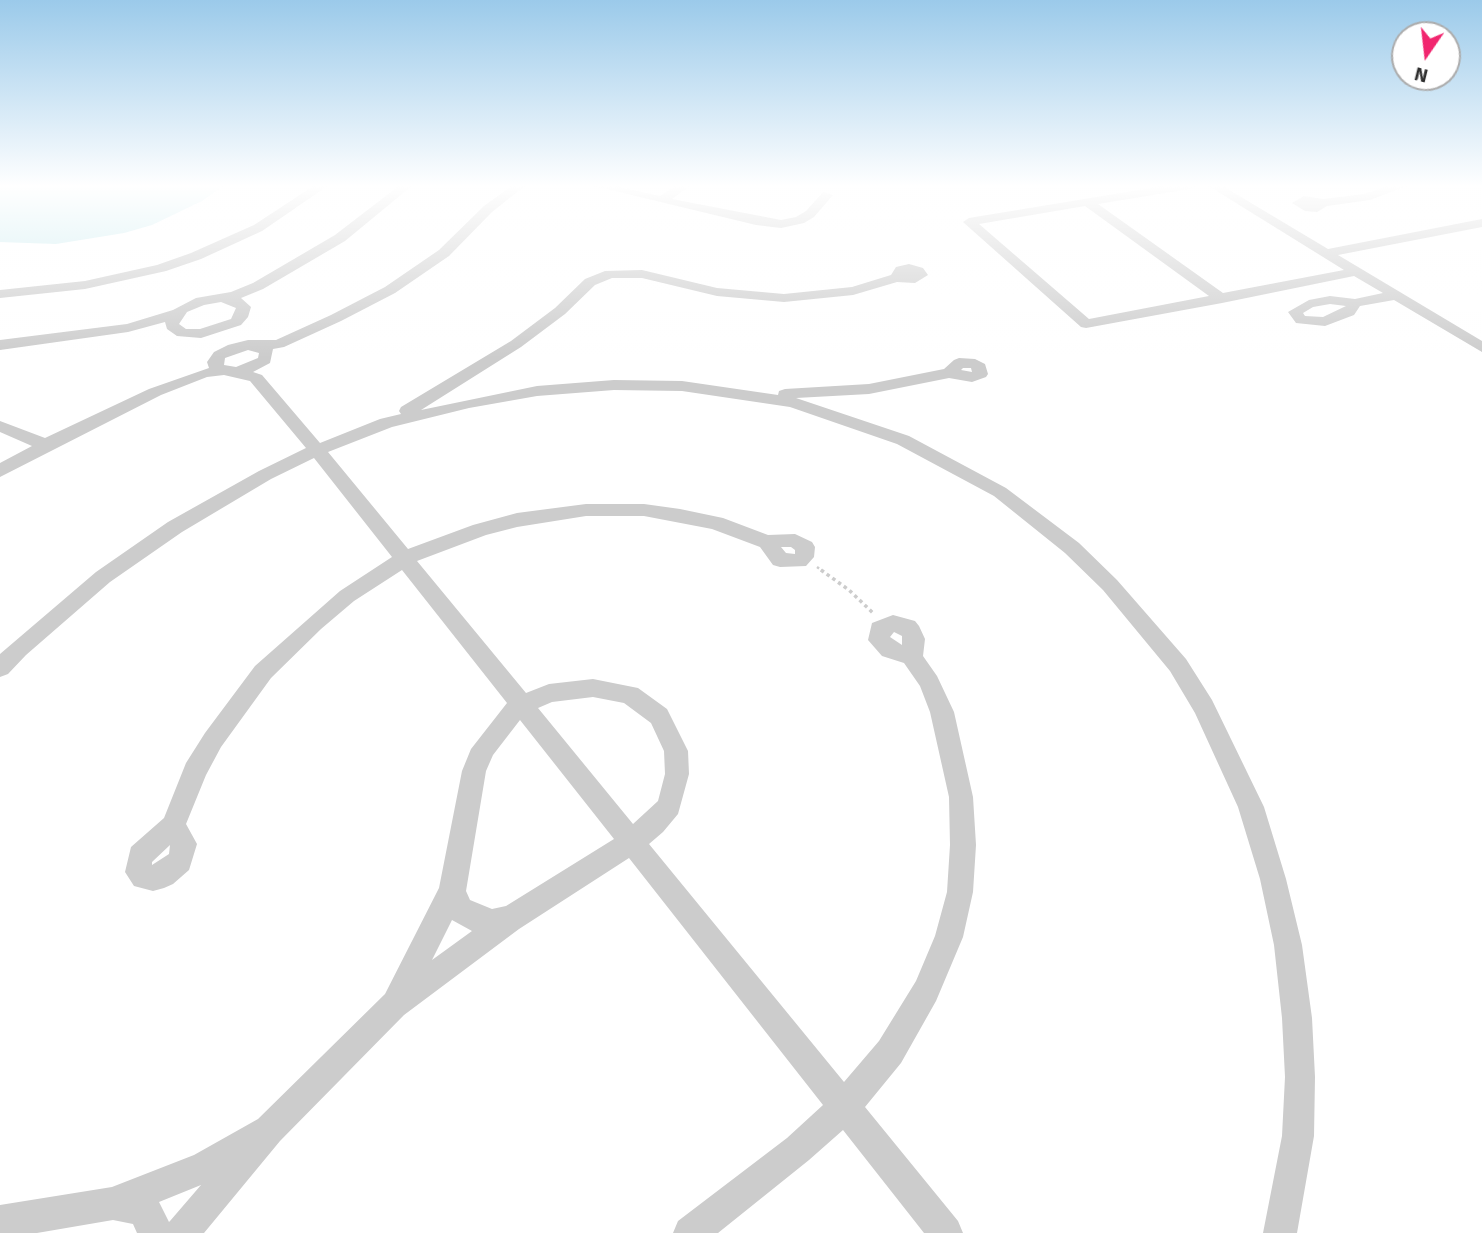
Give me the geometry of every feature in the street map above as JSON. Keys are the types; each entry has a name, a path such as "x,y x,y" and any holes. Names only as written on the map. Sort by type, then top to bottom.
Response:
{"street":[{"path":"0,294 85,285 173,264 225,243"},
{"path":"0,345 128,328 176,314 191,305 234,296 258,286 332,243"},
{"path":"244,307 345,243"},
{"path":"0,471 143,397 215,366 258,358 363,305 413,275 454,243"},
{"path":"993,243 1086,324 1358,271"},
{"path":"1143,243 1222,299"},
{"path":"1309,243 1482,347"},
{"path":"1327,253 1381,243"},
{"path":"386,423 484,365 560,311 590,282 610,274 642,274 730,294 784,298 853,291 896,278"},
{"path":"1356,303 1397,295"},
{"path":"221,299 236,301 244,307"},
{"path":"244,307 233,333 258,358 317,450 946,1233"},
{"path":"176,314 172,326 176,330"},
{"path":"201,334 236,322"},
{"path":"0,352 155,330 176,330 201,334 218,342 220,348 215,366"},
{"path":"215,366 233,348 258,358"},
{"path":"484,365 484,384 496,393 512,394"},
{"path":"742,394 869,389 949,373"},
{"path":"0,668 9,654 103,577 213,503 317,450 386,423 512,394 614,385 682,386 742,394 792,402 868,426 933,454 1000,492 1072,548 1141,619 1178,665 1204,706 1251,807 1273,879 1288,945 1297,1018 1300,1077 1298,1136 1280,1233"},
{"path":"868,426 855,410 859,395 869,389"},
{"path":"0,426 46,445"},
{"path":"173,826 195,771 213,740 263,672 314,623 347,596 405,558 480,530 517,520 586,510 644,510 680,514 716,523 768,542 795,541 805,547 804,557"},
{"path":"690,1233 798,1149 844,1107 890,1052 926,992 949,937 960,892 963,833 961,797 953,758 942,712 929,681 912,657 883,645 877,634 885,625"},
{"path":"182,1233 269,1130 394,1005 511,919 574,881 654,824 669,806 674,790 676,751 659,716 630,695 593,688 549,693 510,714 482,750 474,771 453,891 394,1005"},
{"path":"453,891 460,910 474,918 492,923 511,919"},
{"path":"0,1222 112,1204 204,1167 269,1130"},
{"path":"112,1204 143,1208 154,1226 154,1233"}],"path":[{"path":"804,557 849,590 885,625"}],"water":[{"path":"15,243 65,243 56,244"}]}
